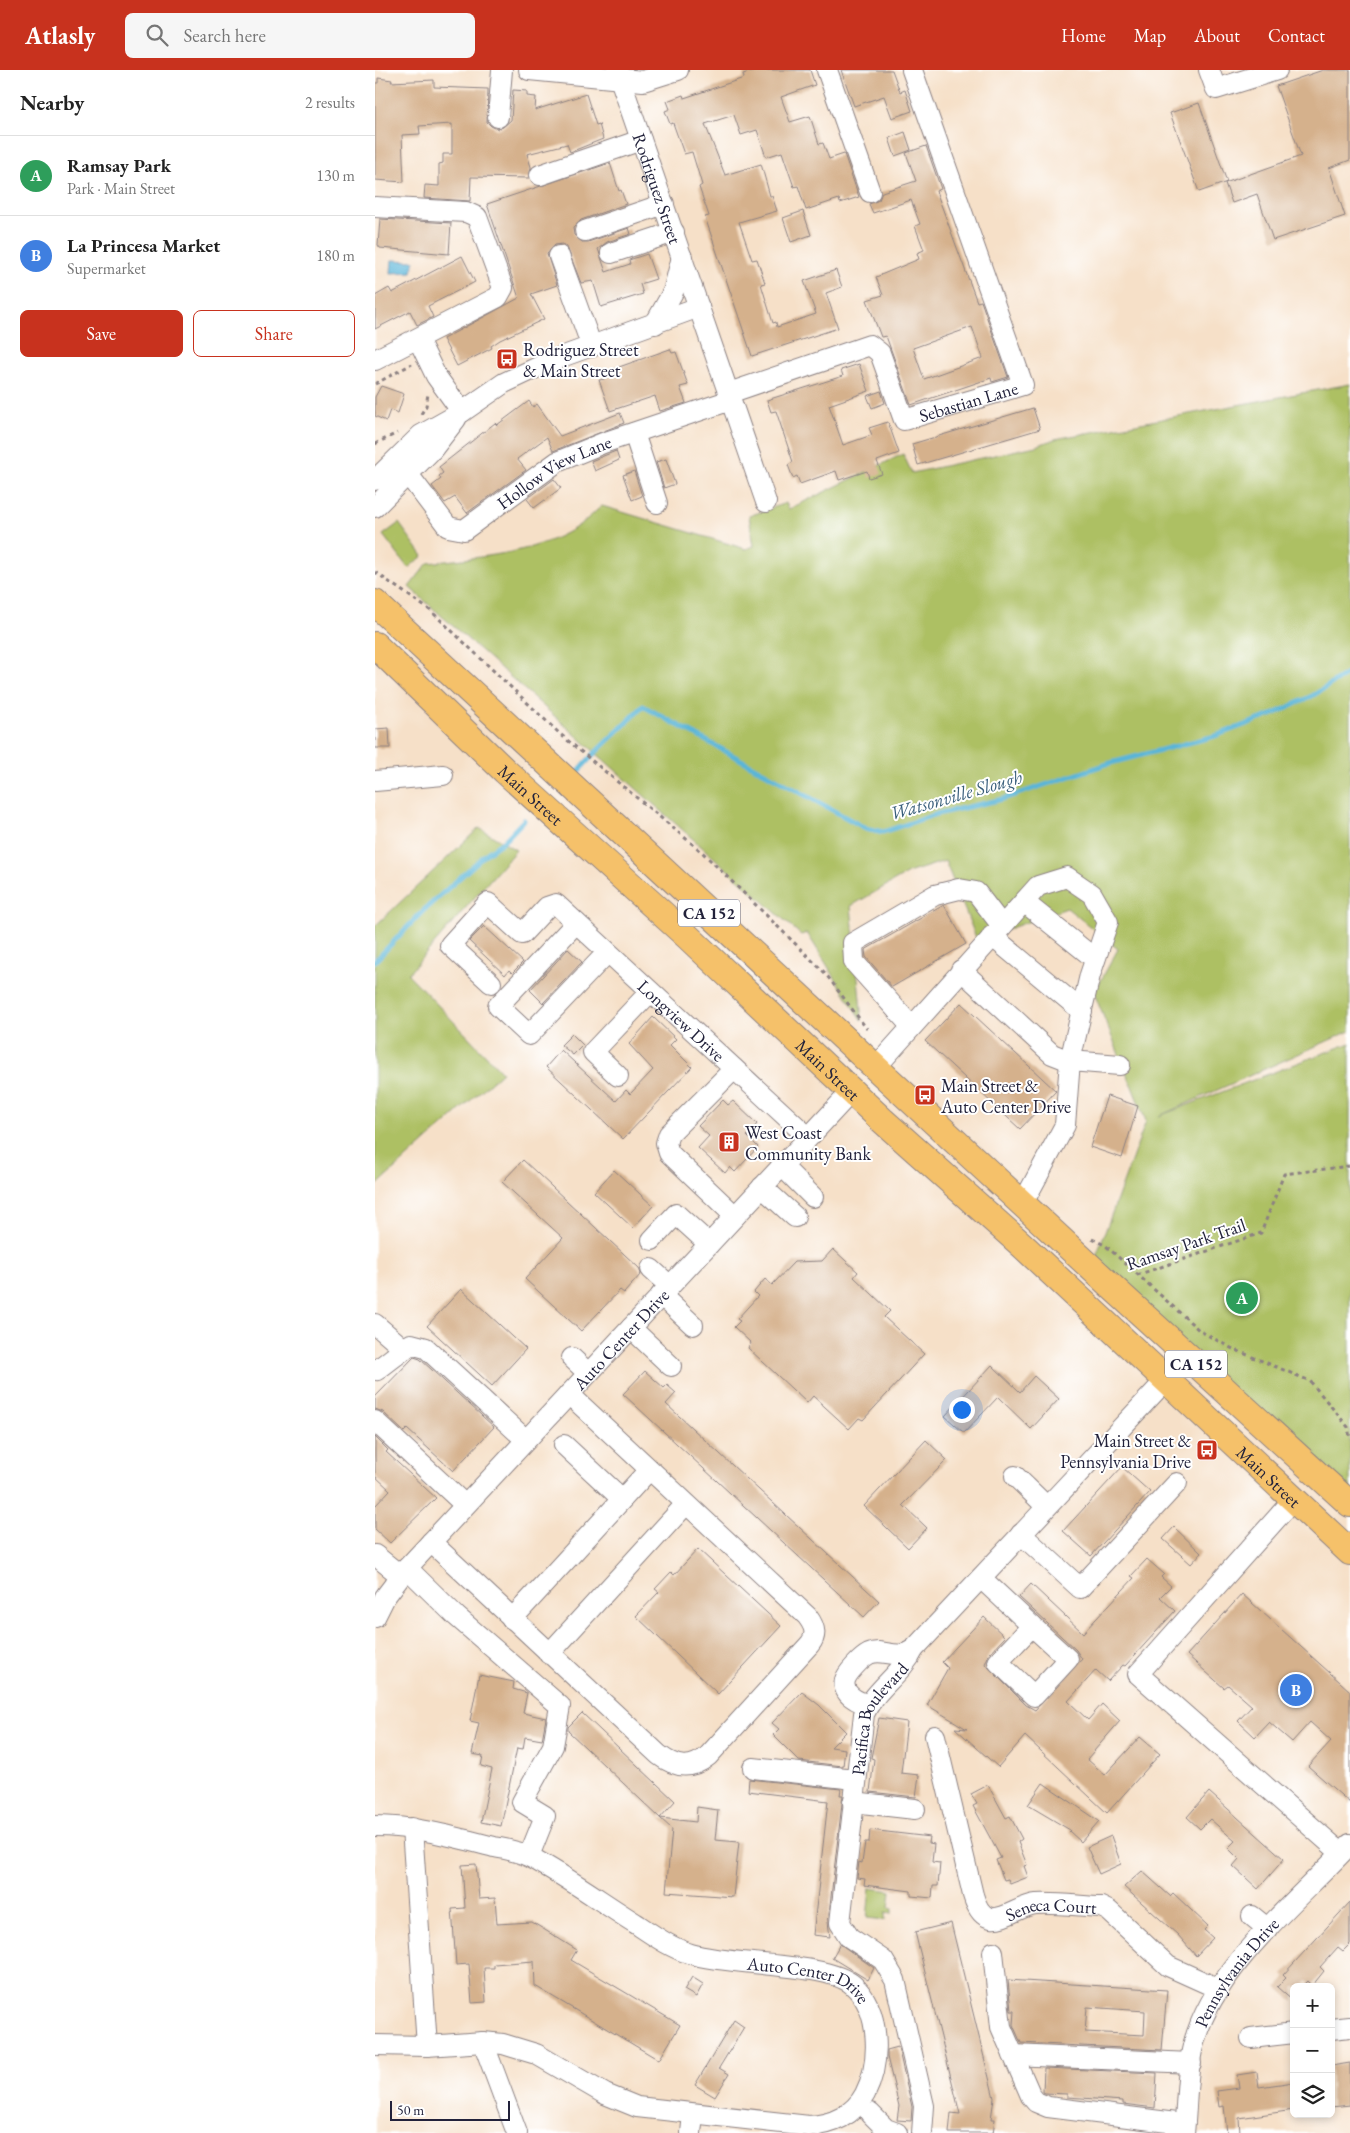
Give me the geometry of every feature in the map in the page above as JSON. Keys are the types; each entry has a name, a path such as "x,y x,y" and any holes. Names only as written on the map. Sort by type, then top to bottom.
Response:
{"main road":[{"name":"Main Street","path":"375,603 1111,1286 1350,1504"},
{"name":"Main Street","path":"375,645 505,771 687,936 852,1091 1022,1244 1165,1381 1350,1552"},
{"name":"Auto Center Drive","path":"852,1091 876,1067"}],"street":[{"path":"498,117 502,70"},
{"path":"529,70 619,75 648,80 678,70"},
{"path":"827,70 870,192"},
{"name":"Sebastian Lane","path":"730,396 871,346 880,353 904,420 1023,385 912,70"},
{"path":"1209,70 1217,88 1277,70"},
{"name":"Rodriguez Street","path":"619,75 766,502"},
{"path":"540,175 641,140"},
{"path":"585,231 664,204"},
{"path":"375,206 466,212 477,216 503,288 498,298 375,360"},
{"path":"611,253 674,232"},
{"path":"559,256 592,347"},
{"path":"655,324 673,292 680,274 682,256"},
{"path":"375,480 421,435 462,412 518,376 699,307"},
{"path":"418,339 437,376 462,412"},
{"name":"Hollow View Lane","path":"407,473 448,527 464,530 557,462 730,396"},
{"path":"375,507 432,450 462,412"},
{"path":"633,433 657,503"},
{"path":"375,781 443,775"},
{"path":"876,1067 1038,886 1067,877 1092,894 1108,922 1095,958 1070,1061 1065,1124 1023,1203"},
{"path":"911,1026 854,962 853,943 935,895 959,889 976,892 997,931 1082,1010"},
{"path":"1023,902 1095,958"},
{"name":"Longview Drive","path":"491,983 450,945 488,903 522,934 547,907 556,904 807,1136"},
{"path":"576,923 498,1006 529,1035 607,953"},
{"path":"961,970 1052,1054 1070,1061 1120,1065"},
{"path":"618,1076 593,1052 650,992"},
{"path":"734,1069 669,1134 666,1142 669,1153 735,1216"},
{"name":"Auto Center Drive","path":"375,1617 404,1572 431,1542 762,1187 807,1136 852,1091"},
{"path":"781,1165 813,1197"},
{"path":"762,1187 795,1217"},
{"path":"653,1240 676,1214 709,1244"},
{"path":"651,1268 665,1291 693,1325"},
{"path":"375,1324 404,1349"},
{"path":"631,1328 671,1366"},
{"path":"375,1369 377,1370 411,1344 426,1348 526,1440"},
{"path":"572,1358 588,1373"},
{"name":"Pacifica Boulevard","path":"922,2133 924,2106 895,1980 883,1960 849,1937 840,1924 863,1706 903,1667 914,1649 1165,1381"},
{"path":"431,1542 659,1755 675,1765 684,1766 700,1762 707,1756 810,1644 815,1634 807,1616 569,1394"},
{"path":"375,1421 465,1505"},
{"path":"564,1445 622,1499"},
{"path":"512,1619 649,1470"},
{"path":"1015,1476 1046,1506"},
{"path":"1021,1534 1081,1588 1177,1482"},
{"path":"1293,1499 1138,1674 1208,1736 1346,1848"},
{"path":"549,1654 687,1504"},
{"path":"375,1555 404,1572 560,1706 553,1746 522,1802 545,1816 529,1856"},
{"path":"981,1578 1032,1626"},
{"path":"863,1706 846,1691 845,1681 864,1658 875,1653 901,1655 914,1649"},
{"name":"Seneca Court","path":"935,1736 973,1895 976,1904 981,1910 994,1918 1003,1918 1021,1908 1036,1904 1101,1907 1109,1912 1168,1966 1219,1989"},
{"path":"753,1768 855,1779"},
{"path":"853,1802 915,1809"},
{"name":"Auto Center Drive","path":"375,1826 412,1828 529,1856 661,1940 689,1953 713,1959 833,1974 851,1983 864,1997 873,2014 875,2032 874,2053 869,2082 863,2097 837,2127 692,2123 649,2109 626,2104 535,2054 503,2044 483,2042 427,2046 375,2045"},
{"path":"412,1828 427,2046"},
{"name":"Pennsylvania Drive","path":"1184,2129 1191,2063 1199,2030 1219,1989 1239,1962 1267,1930 1346,1848"},
{"path":"1252,1916 1267,1930"},
{"path":"993,1952 1001,2027 1031,2096 1043,2105 1184,2129"},
{"path":"1335,2029 1350,2027"},
{"path":"1251,2038 1290,2033"},
{"path":"483,2042 517,2133"},
{"path":"1013,2055 1191,2063"},
{"path":"870,2113 886,2129 897,2133"}],"path":[{"path":"375,384 414,363 417,370"},
{"path":"416,420 426,406 427,390"},
{"path":"375,444 403,428"},
{"path":"375,572 431,612 560,734 702,852 825,973 872,1037"},
{"name":"Ramsay Park Trail","path":"1111,1286 1261,1233 1284,1174 1350,1166"},
{"path":"1090,1238 1105,1245 1200,1331 1231,1348 1310,1381 1348,1427 1350,1439"}],"green space":[{"path":"1350,384 1350,1031 1159,1116 1350,1043 1350,1498 1094,1262 1146,1121 1094,993 1118,949 1067,908 977,940 945,861 908,873 851,906 862,1021 807,933 801,935 409,587 428,563 504,553 541,544 575,528 602,506 746,549 754,546 749,516 786,503 789,509 903,454 912,473 1036,446 1055,439"},
{"path":"399,523 423,556 408,568 383,535"},
{"path":"479,828 516,850 408,974 502,1072 375,1187 375,926"},
{"path":"870,1888 891,1891 889,1908 892,1909 892,1914 885,1913 885,1920 867,1918"}],"water":[{"path":"392,260 414,261 412,272 391,273"}],"building":[{"path":"756,70 810,70 815,85 781,97 790,122 810,116 819,144 823,143 829,159 844,154 859,197 840,203 839,199 806,210 798,186 794,187 782,152 766,157 757,130 741,135 734,115 705,124 725,175 761,164 770,196 772,196 777,211 739,222 752,260 757,259 765,283 761,284 773,323 776,322 777,327 816,314 804,281 836,270 842,287 826,293 838,328 752,356 705,217 709,216 699,187 702,185 692,152 684,154 673,123 670,124 665,111 670,109 667,101 683,95 684,98 744,78 743,74"},
{"path":"841,70 892,70 900,92 905,90 912,111 892,118 884,96 854,106"},
{"path":"1323,70 1350,70 1350,160 1329,168 1345,216 1273,240 1257,194 1232,203 1225,183 1301,156 1276,86"},
{"path":"378,78 392,80 391,82 434,80 434,87 488,89 487,122 497,129 503,127 511,120 513,90 527,91 527,96 536,97 535,110 586,94 596,125 599,124 603,139 570,152 567,144 527,154 531,167 529,178 471,177 470,201 424,198 425,185 439,186 439,164 443,163 443,154 452,154 452,124 419,126 420,134 402,135 404,182 375,180 375,83 378,83"},
{"path":"1199,103 1227,182 1199,192 1170,113"},
{"path":"905,132 911,150 895,156 889,138"},
{"path":"926,146 941,189 936,191 977,302 981,301 1008,377 992,382 991,378 911,405 886,336 881,337 867,300 883,295 876,277 919,259 917,253 924,250 915,226 920,224 911,200 873,213 869,204 879,200 882,192 916,181 906,153","holes":["972,327 983,358 924,379 913,348"]},
{"path":"610,163 619,191 621,190 626,204 581,220 573,228 574,235 582,242 588,242 629,228 631,234 607,242 598,249 606,272 630,264 629,260 647,254 656,279 640,284 643,294 601,307 593,281 581,283 567,247 562,244 555,245 547,254 557,285 531,294 544,319 500,340 491,346 492,348 457,366 443,339 519,298 487,204"},
{"path":"803,211 811,235 791,242 783,218"},
{"path":"380,219 451,223 449,254 380,248 378,245"},
{"path":"462,256 475,282 428,306 433,317 417,325 410,311 375,329 375,296 389,288 392,293"},
{"path":"670,349 672,353 676,352 688,385 680,387 686,403 660,411 655,396 610,411 599,380 604,379 602,373"},
{"path":"859,364 869,391 829,405 843,445 872,435 869,428 888,422 899,453 877,461 882,474 869,478 867,471 839,480 836,471 800,484 797,476 793,478 788,465 793,462 776,411 771,412 767,400 843,376 841,370"},
{"path":"381,386 404,394 398,413 390,410 386,421 375,416 375,397"},
{"path":"881,391 885,403 872,408 867,396"},
{"path":"529,401 533,407 537,404 560,436 620,413 624,423 553,451 547,437 517,459 526,470 467,513 455,497 445,503 432,486 441,479 439,476 443,473 439,467 495,423 497,425"},
{"path":"1033,408 1040,429 918,465 912,444"},
{"path":"616,451 619,460 595,471 591,461"},
{"path":"666,459 675,484 664,488 656,462"},
{"path":"634,471 642,496 632,500 623,475"},
{"path":"554,479 561,488 534,508 527,499"},
{"path":"389,728 390,748 375,748 375,729"},
{"path":"944,905 966,944 892,987 866,957 865,950"},
{"path":"484,926 523,962 512,973 509,970 505,975 469,941"},
{"path":"568,949 582,962 543,1003 530,990"},
{"path":"961,1003 1056,1091 1020,1129 925,1041"},
{"path":"653,1017 676,1039 670,1045 692,1067 623,1139 546,1067 561,1050 616,1101 626,1090 630,1094 653,1070 629,1044"},
{"path":"572,1034 583,1045 573,1055 561,1045"},
{"path":"1107,1096 1138,1106 1122,1158 1090,1147"},
{"name":"West Coast Community Bank","path":"723,1100 728,1105 733,1101 757,1124 747,1136 758,1147 735,1172 730,1167 725,1173 698,1148 709,1136 698,1126"},
{"path":"523,1160 639,1268 641,1274 624,1293 620,1290 581,1331 525,1279 563,1238 502,1182"},
{"path":"614,1170 653,1206 633,1228 594,1192"},
{"path":"833,1249 858,1272 854,1277 890,1311 884,1317 924,1354 863,1420 859,1418 849,1429 813,1396 807,1403 748,1348 751,1343 734,1327 740,1321 737,1319 758,1296 754,1292 765,1279 772,1285 794,1262 822,1261"},
{"path":"461,1289 526,1349 492,1386 427,1326"},
{"path":"414,1357 420,1359 494,1427 453,1471 407,1429 404,1432 383,1412 375,1409 375,1397"},
{"path":"992,1365 1020,1392 1034,1376 1059,1399 1031,1429 998,1397 964,1433 945,1416"},
{"path":"645,1371 664,1388 667,1385 676,1393 666,1404 879,1601 864,1617 623,1394"},
{"path":"375,1437 388,1450 386,1452 436,1498 390,1543 375,1529 375,1506 390,1490 375,1476"},
{"path":"926,1440 947,1460 903,1505 927,1528 908,1548 864,1506"},
{"path":"1122,1467 1150,1492 1091,1556 1063,1531"},
{"path":"1174,1527 1201,1553 1191,1564 1163,1539"},
{"path":"698,1549 781,1626 718,1694 636,1616 659,1592 655,1589 671,1572 674,1575"},
{"path":"1147,1559 1164,1574 1161,1577 1171,1586 1160,1597 1175,1611 1125,1666 1123,1665 1108,1681 1096,1670 1068,1701 1088,1720 1102,1704 1120,1721 1087,1759 1105,1775 1140,1737 1160,1754 1107,1813 1025,1736 998,1767 955,1728 967,1729 927,1705 948,1668 942,1662 984,1617 1005,1637 989,1654 985,1664 1026,1705 1035,1710 1082,1659 1076,1650 1019,1597 1031,1584 1083,1633 1134,1578 1131,1576"},
{"path":"1242,1594 1350,1691 1350,1803 1308,1766 1331,1741 1310,1722 1292,1742 1269,1722 1255,1737 1238,1721 1252,1706 1228,1685 1224,1688 1187,1655"},
{"path":"479,1675 514,1682 513,1689 527,1693 523,1713 546,1718 542,1740 525,1737 523,1749 517,1748 501,1826 481,1822 492,1769 481,1766 483,1756 472,1754 479,1723 470,1721"},
{"path":"802,1692 819,1705 846,1732 831,1747 845,1749 843,1766 799,1761 773,1735 779,1729 772,1723"},
{"path":"582,1713 675,1801 660,1818 568,1731 568,1727"},
{"path":"879,1718 907,1722 901,1773 919,1775 916,1797 870,1792 874,1759 871,1758"},
{"path":"749,1779 841,1789 840,1795 843,1795 828,1922 830,1937 813,1935 828,1801 748,1791"},
{"path":"1043,1783 1099,1821 1081,1842 1070,1830 1028,1805"},
{"path":"988,1785 1006,1818 1010,1816 1022,1839 1018,1842 1027,1865 1024,1866 1028,1877 1010,1884 1008,1879 1004,1880 996,1860 1001,1858 973,1806 977,1804 971,1794"},
{"path":"1209,1792 1284,1859 1258,1889 1233,1866 1239,1859 1228,1848 1235,1841 1210,1819 1200,1829 1187,1817"},
{"path":"697,1807 718,1810 715,1840 739,1842 733,1897 666,1892 672,1829 660,1818 696,1822"},
{"path":"870,1830 930,1837 929,1843 934,1844 932,1862 940,1863 938,1886 933,1886 932,1898 911,1896 911,1891 864,1885 865,1879 857,1878 859,1862 862,1863 865,1842 869,1842"},
{"path":"1111,1836 1121,1864 1099,1874 1087,1847"},
{"path":"476,1864 479,1899 495,1898 497,1924 532,1922 577,1950 571,1960 680,2025 659,2060 535,1986 534,1961 494,1964 494,1968 484,1968 486,2002 472,2003 469,1964 456,1965 452,1909 465,1908 462,1865"},
{"path":"1142,1871 1170,1896 1173,1893 1208,1926 1204,1930 1213,1938 1196,1956 1178,1935 1124,1887"},
{"path":"1350,1902 1350,1944 1343,1951 1338,1947 1320,1967 1324,1971 1314,1983 1307,1981 1305,1983 1290,1983 1290,1998 1277,1987 1286,1978 1283,1975"},
{"path":"951,1923 994,2098 991,2119 995,2119 993,2133 949,2133 951,2113 960,2114 915,1932"},
{"path":"840,1944 874,1968 868,1980 832,1958"},
{"path":"692,1977 703,1984 696,1997 684,1990"},
{"path":"1008,1980 1167,1990 1162,2050 1021,2043 1013,2025 1014,2011 1011,2011","holes":["1087,2007 1145,2011 1144,2035 1085,2032"]},
{"path":"734,2020 744,2027 719,2068 729,2074 715,2097 695,2085"},
{"path":"898,2047 912,2107 911,2121 897,2120 899,2106 887,2050"},
{"path":"1350,2063 1350,2105 1335,2107 1335,2065"},
{"path":"1044,2068 1157,2073 1155,2108 1123,2104 1123,2101 1067,2097 1067,2094 1045,2093 1043,2092"},
{"path":"1257,2072 1259,2087 1290,2083 1290,2111 1239,2118 1240,2133 1227,2133 1224,2106 1219,2107 1217,2091 1239,2088 1237,2075"}],"waterway":[{"name":"Watsonville Slough","path":"578,772 643,706 865,828 883,832 937,814 1003,799 1107,764 1215,736 1274,714 1312,696 1350,672"},
{"name":"Watsonville Slough","path":"375,961 423,911 487,853 504,841 524,820"}],"place":[{"name":"Rodriguez Street & Main Street","path":"507,359"},
{"name":"Main Street & Auto Center Drive","path":"925,1095"},
{"name":"West Coast Community Bank","path":"729,1142"},
{"name":"Ramsay Park","path":"1242,1298"},
{"name":"Main Street & Pennsylvania Drive","path":"1207,1450"},
{"name":"La Princesa Market","path":"1296,1690"}]}
